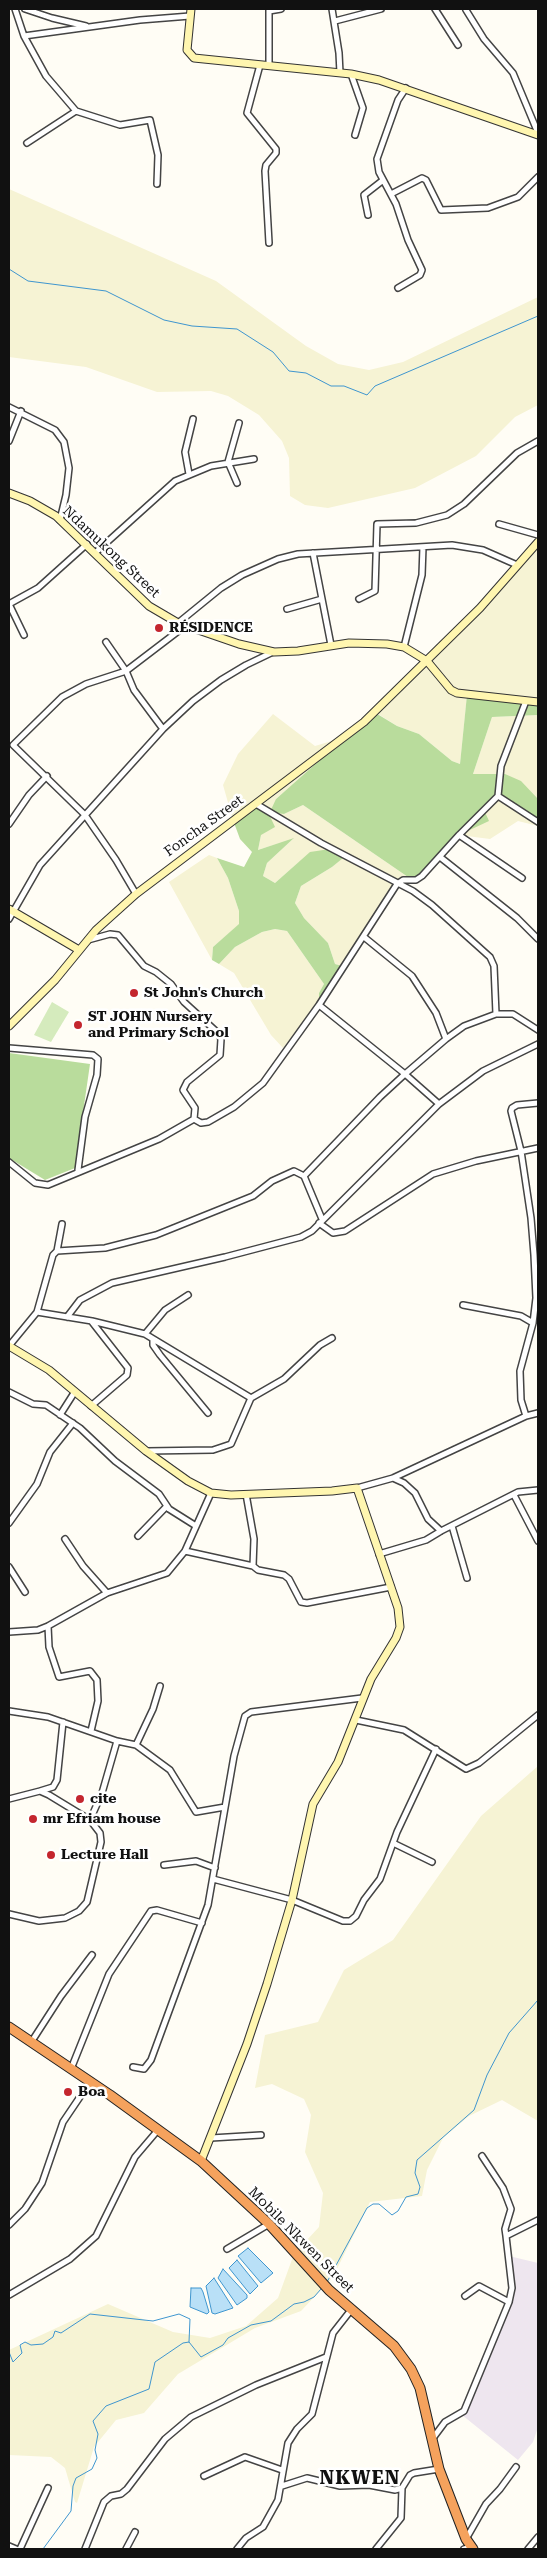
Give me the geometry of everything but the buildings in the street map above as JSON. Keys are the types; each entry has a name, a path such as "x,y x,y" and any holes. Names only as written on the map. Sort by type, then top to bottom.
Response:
{"highway":[{"name":"Mobile Nkwen Street","path":"9,2027 32,2041 201,2162 269,2224 329,2290 394,2346 407,2363 420,2388 439,2469 469,2549"}],"street":[{"path":"14,9 24,36 46,76 76,111 120,125 150,120 158,155 157,184"},
{"path":"25,9 52,18 91,27"},
{"path":"269,66 269,10 281,9"},
{"path":"332,9 340,73"},
{"path":"335,21 381,9"},
{"path":"435,9 458,45"},
{"path":"466,10 484,39 513,73 538,134"},
{"path":"24,36 190,12 187,50 190,56 194,58 350,74 406,88 538,134"},
{"path":"260,65 247,112 276,148 276,153 266,165 265,170 269,243"},
{"path":"350,74 363,108 355,135"},
{"path":"398,288 420,275 422,270 391,194 382,181 377,165 380,148 398,100 406,88"},
{"path":"27,143 76,111"},
{"path":"391,194 422,178 426,180 441,210 488,208 518,197 538,177"},
{"path":"368,215 364,195 382,181"},
{"path":"9,407 55,430 64,442 69,468 66,495 60,520"},
{"path":"9,442 21,412"},
{"path":"189,474 185,452 193,419"},
{"path":"237,483 228,462 239,422"},
{"path":"359,599 375,591 377,524 416,523 447,515 464,504 518,453 538,441"},
{"path":"95,553 160,492 189,474 228,462 254,459"},
{"name":"Ndamukong Street","path":"9,493 41,506 60,520 87,544 149,606 181,624 239,644 274,652 298,651 331,644 369,642 404,647 427,661 451,690 457,693 538,702"},
{"path":"499,524 538,535"},
{"name":"Foncha Street","path":"9,1026 45,991 87,940 136,894 193,849 364,722 480,608 538,542"},
{"path":"24,635 9,604 38,588 87,544"},
{"path":"136,894 85,815 13,745 62,698 74,690 126,671 221,588 242,575 278,559 313,552 469,546 483,550 517,566"},
{"path":"404,647 422,575 423,547"},
{"path":"313,552 331,644"},
{"path":"287,609 322,599"},
{"path":"106,642 126,671 134,690 163,729"},
{"path":"79,950 10,913 40,865 163,729 193,701 221,680 253,661 274,652"},
{"path":"194,1119 201,1123 208,1122 234,1107 263,1083 319,1004 397,884 403,880 416,880 422,876 498,796 501,766 526,701"},
{"path":"9,824 29,795 46,776"},
{"path":"498,796 538,822"},
{"path":"256,804 321,843 413,891 432,905 490,957 494,966 496,1014"},
{"path":"459,835 522,878"},
{"path":"440,857 516,918 538,939"},
{"path":"87,940 110,934 118,935 144,966 156,972 171,984 184,1002 221,1039 220,1055 187,1082 183,1090 194,1108 194,1119"},
{"path":"364,937 412,976 436,1013 446,1039"},
{"path":"319,1004 439,1104"},
{"path":"304,1176 380,1097 446,1039 464,1026 496,1014 513,1014 538,1030"},
{"path":"67,1317 80,1300 112,1284 301,1237 312,1231 439,1104 483,1071 538,1044"},
{"path":"9,1048 93,1055 98,1059 97,1075 85,1117 78,1170"},
{"path":"526,1416 521,1400 520,1371 532,1323 536,1287 532,1227 521,1151 512,1108 538,1103"},
{"path":"9,1162 35,1183 42,1186 78,1170 129,1153 194,1119"},
{"path":"57,1252 104,1248 156,1235 253,1196 272,1181 294,1171 304,1176 321,1221 333,1233 345,1231 433,1174 538,1148"},
{"path":"62,1224 57,1252 53,1255 37,1312 9,1346 49,1370 90,1407 146,1451 188,1481 211,1493 246,1494 332,1491 357,1488 393,1478 526,1416 538,1413"},
{"path":"145,1334 165,1310 188,1295"},
{"path":"463,1305 521,1316 532,1323"},
{"path":"37,1312 92,1321 145,1334 251,1398"},
{"path":"90,1407 127,1375 128,1368 92,1321"},
{"path":"146,1451 212,1450 231,1444 251,1398 284,1379 320,1345 332,1338"},
{"path":"153,1339 153,1345 208,1413"},
{"path":"9,1392 33,1404 46,1405 86,1432 115,1461 159,1494 166,1507 196,1526"},
{"path":"60,1415 74,1393"},
{"path":"9,1520 37,1484 50,1452 72,1423"},
{"path":"393,1478 404,1483 415,1493 428,1519 441,1531"},
{"path":"201,2162 247,2044 292,1900 313,1804 338,1762 356,1720 362,1698 399,1629 398,1608 357,1488"},
{"path":"380,1554 426,1540 491,1505 514,1495 538,1490"},
{"path":"9,1632 38,1630 107,1593 167,1573 185,1551 211,1493"},
{"path":"246,1494 254,1539 253,1566"},
{"path":"514,1495 538,1541"},
{"path":"138,1536 166,1507"},
{"path":"452,1526 467,1578"},
{"path":"65,1539 83,1566 107,1593"},
{"path":"185,1551 284,1575 289,1579 296,1597 301,1602 307,1604 391,1587"},
{"path":"9,1567 24,1592"},
{"path":"48,1626 48,1647 59,1677 90,1671 97,1680 98,1701 91,1731"},
{"path":"136,1745 160,1686"},
{"path":"133,2067 144,2069 152,2060 202,1923 213,1879 234,1756 245,1716 252,1712 362,1698"},
{"path":"9,1711 23,1712 63,1722 118,1741 136,1745 170,1770 196,1812 224,1807"},
{"path":"356,1720 400,1728 436,1749 461,1767 471,1768 538,1715"},
{"path":"9,1799 53,1786 57,1780 63,1722"},
{"path":"90,1820 102,1793 118,1741"},
{"path":"213,1879 292,1900 343,1921 350,1921 356,1916 364,1900 380,1879 393,1843 436,1749"},
{"path":"9,1914 34,1920 54,1920 72,1915 84,1906 101,1842 100,1833 90,1820 60,1800 40,1791"},
{"path":"393,1843 432,1862"},
{"path":"164,1865 196,1861 215,1868"},
{"path":"71,2069 109,1974 151,1911 157,1910 202,1923"},
{"path":"32,2041 60,1996 92,1955"},
{"path":"9,2225 25,2209 42,2183 63,2122 90,2082"},
{"path":"9,2296 70,2259 96,2236 135,2157 158,2130"},
{"path":"211,2138 261,2135"},
{"path":"433,2438 445,2422 464,2411 509,2302 512,2288 505,2229 511,2209 503,2188 482,2156"},
{"path":"506,2236 538,2220"},
{"path":"227,2249 269,2224"},
{"path":"465,2296 479,2286 509,2302"},
{"path":"238,2549 246,2538 264,2527 278,2500 282,2486 282,2470 291,2435 312,2414 333,2333 351,2310"},
{"path":"85,2549 104,2502 111,2496 128,2489 165,2439 191,2417 256,2385 326,2357"},
{"path":"204,2476 245,2457 282,2470"},
{"path":"466,2539 486,2504 500,2490 516,2467"},
{"path":"282,2486 307,2478 340,2486 369,2485 395,2490 402,2488 414,2473 439,2469"},
{"path":"20,2549 48,2488"},
{"path":"376,2549 401,2518 402,2488"},
{"path":"126,2549 135,2532"},
{"path":"528,2549 538,2537"},
{"path":"9,2546 16,2549"}],"shaded area":[{"path":"9,189 216,281 306,346 338,364 369,370 403,362 538,297 538,405 515,417 476,456 415,488 328,508 305,505 290,496 289,458 282,441 259,415 228,396 211,391 157,392 86,367 9,357"},
{"path":"538,542 538,702 467,696 460,764 452,761 419,734 397,726 375,712 427,661"},
{"path":"273,714 315,746 338,739 353,731 276,799 284,814 303,805 408,877 400,877 342,966 335,964 328,943 304,918 295,903 301,886 332,867 342,858 299,862 275,883 263,876 267,863 293,839 258,850 261,835 233,820 223,785 238,754"},
{"path":"538,715 538,799 505,774 473,774 492,717"},
{"path":"501,797 538,818 538,826 518,821 490,839 459,835 484,810"},
{"path":"209,855 217,858 228,878 239,911 239,925 213,947 212,960 169,882"},
{"path":"275,929 287,931 324,984 319,993 319,1002 283,1048 271,1035 234,973 219,964 235,947 262,932"},
{"path":"538,1766 538,2121 502,2100 469,2116 443,2138 427,2170 422,2196 370,2202 333,2277 301,2311 255,2328 178,2374 144,2413 116,2420 94,2447 77,2503 75,2502 65,2468 51,2457 9,2455 9,2350 108,2304 173,2332 210,2338 246,2326 278,2298 294,2254 319,2227 323,2193 305,2152 311,2115 304,2099 272,2084 255,2088 265,2035 318,2022 344,1970 393,1940 481,1816"},
{"path":"509,2256 538,2263 538,2427 533,2442 518,2460 462,2415 470,2406 514,2298 515,2286"}],"green space":[{"path":"467,695 538,702 538,715 492,717 473,774 505,774 521,781 538,799 538,818 501,797 484,810 489,821 459,835 421,874 416,877 408,877 303,805 284,814 270,812 276,799 374,712 397,726 419,734 452,761 460,764"},
{"path":"256,804 267,810 275,827 261,835 258,850 294,838 267,863 263,876 275,883 310,852 330,849 343,858 301,886 295,903 304,918 328,943 335,964 342,966 319,1002 319,993 324,984 287,931 275,929 262,932 235,947 219,964 212,960 213,947 239,924 239,911 228,878 217,858 244,867 252,852 240,839 233,820"},
{"path":"52,1002 69,1012 51,1042 34,1035"},
{"path":"9,1053 90,1064 75,1168 45,1180 9,1158"}],"water":[{"path":"248,2248 273,2273 261,2283 238,2256"},
{"path":"237,2260 258,2286 250,2294 229,2268"},
{"path":"223,2269 247,2295 247,2298 237,2305 218,2278"},
{"path":"214,2278 233,2308 215,2314 212,2313 206,2286"},
{"path":"191,2288 201,2288 209,2312 207,2314 190,2307"}],"waterway":[{"path":"9,269 28,281 106,291 164,320 192,326 237,329 273,352 289,371 306,373 331,386 344,386 367,395 375,386 538,316"},
{"path":"327,2282 367,2208 373,2204 379,2204 392,2215 398,2211 406,2197 418,2194 420,2187 415,2173 417,2160 474,2110 487,2075 509,2033 538,2000"},
{"path":"43,2549 71,2511 73,2486 76,2478 92,2469 97,2458 95,2450 98,2434 93,2421 106,2406 149,2389 155,2362 183,2343 189,2342 201,2357 223,2345 228,2338 251,2325 271,2321 294,2304 314,2297 321,2289"},
{"path":"9,2352 13,2362 22,2353 20,2345 25,2342 31,2345 43,2344 53,2337 55,2331 61,2333 90,2314 153,2321 179,2314 190,2319 189,2342"}],"place":[{"name":"RÉSIDENCE","path":"159,628"},
{"name":"St John's Church","path":"134,993"},
{"name":"ST JOHN Nursery and Primary School","path":"78,1025"},
{"name":"cite","path":"80,1799"},
{"name":"mr Efriam house","path":"33,1819"},
{"name":"Lecture Hall","path":"51,1855"},
{"name":"Boa","path":"68,2092"}],"district":[{"name":"NKWEN","path":"360,2478"}]}
